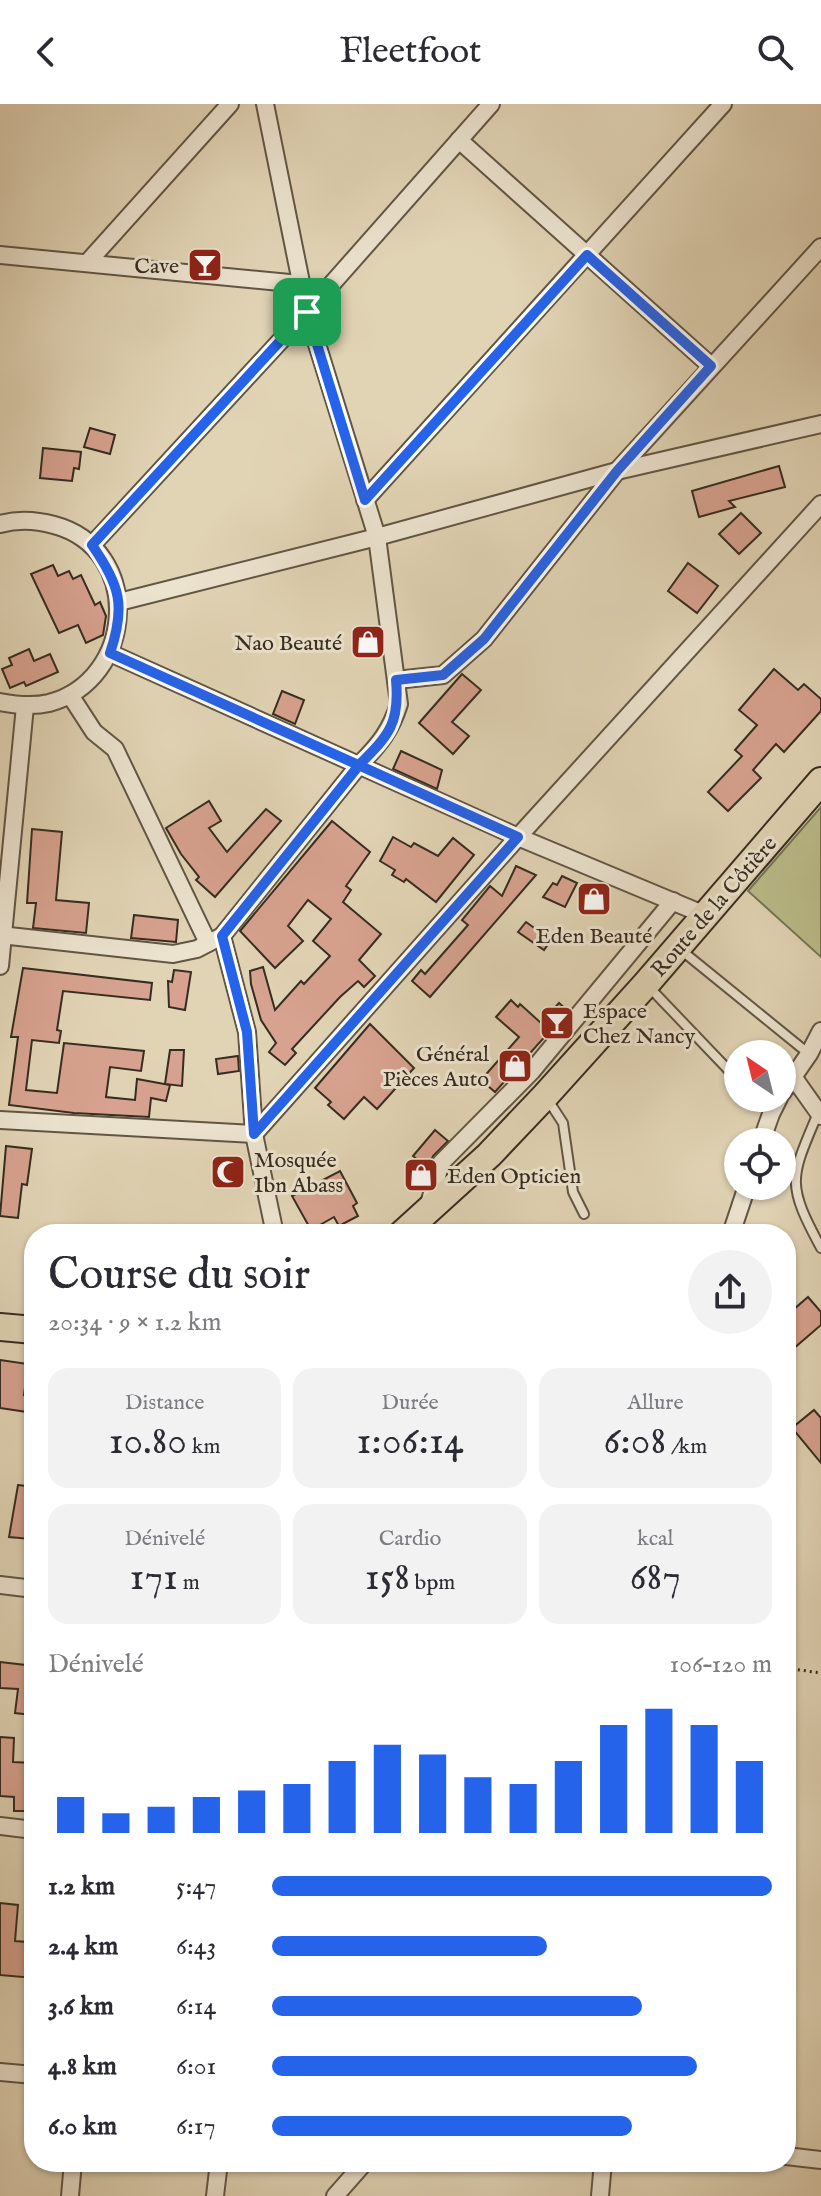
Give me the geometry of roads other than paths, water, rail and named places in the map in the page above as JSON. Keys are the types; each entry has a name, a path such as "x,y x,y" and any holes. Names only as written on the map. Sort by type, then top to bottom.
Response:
{"main road":[{"name":"Route de la Côtière","path":"413,1224 489,1155 545,1096 821,781"},
{"path":"0,1327 24,1329"}],"street":[{"path":"87,263 230,104"},
{"path":"2,936 173,954 197,949 215,940 360,764 381,743 392,725 399,704 377,537 307,312 265,104"},
{"path":"92,545 307,312 491,104"},
{"path":"365,500 723,104"},
{"path":"459,140 711,366"},
{"path":"396,680 443,675 484,639 617,471 821,247"},
{"path":"0,255 300,284"},
{"path":"119,602 377,537 617,471 821,424"},
{"path":"254,1134 518,837 821,504"},
{"path":"0,524 35,520 65,528 92,545 110,572 119,602 118,628 110,653 94,677 70,695 48,703 25,706 0,702"},
{"path":"110,653 518,837 705,915"},
{"path":"70,695 94,732 115,749 215,940 247,1032 254,1134 273,1224"},
{"path":"0,966 25,706"},
{"path":"426,1213 441,1163 532,1071 673,901"},
{"path":"624,963 646,984"},
{"path":"796,1075 821,1031"},
{"path":"532,1071 545,1096"},
{"path":"796,1081 820,1114"},
{"path":"766,1128 771,1114"},
{"path":"0,1120 254,1134"},
{"path":"471,1135 489,1155"},
{"path":"734,1224 742,1200"},
{"path":"0,1585 24,1588"},
{"path":"0,1826 24,1829"},
{"path":"0,2072 24,2074"},
{"path":"796,2157 821,2160"},
{"path":"70,2196 72,2172"},
{"path":"215,2196 218,2172"},
{"path":"335,2196 356,2172"},
{"path":"600,2196 602,2172"}],"lane":[{"path":"677,947 809,1054"},
{"path":"646,984 724,1065"},
{"path":"545,1096 563,1123 573,1192 584,1214"},
{"path":"820,1114 798,1162 794,1183 798,1203 821,1248"}],"place":[{"name":"Cave","path":"205,265"},
{"name":"Nao Beauté","path":"368,642"},
{"name":"Eden Beauté","path":"594,899"},
{"name":"Espace Chez Nancy","path":"557,1023"},
{"name":"Général Pièces Auto","path":"515,1066"},
{"name":"Mosquée Ibn Abass","path":"228,1172"},
{"name":"Eden Opticien","path":"421,1175"}]}
